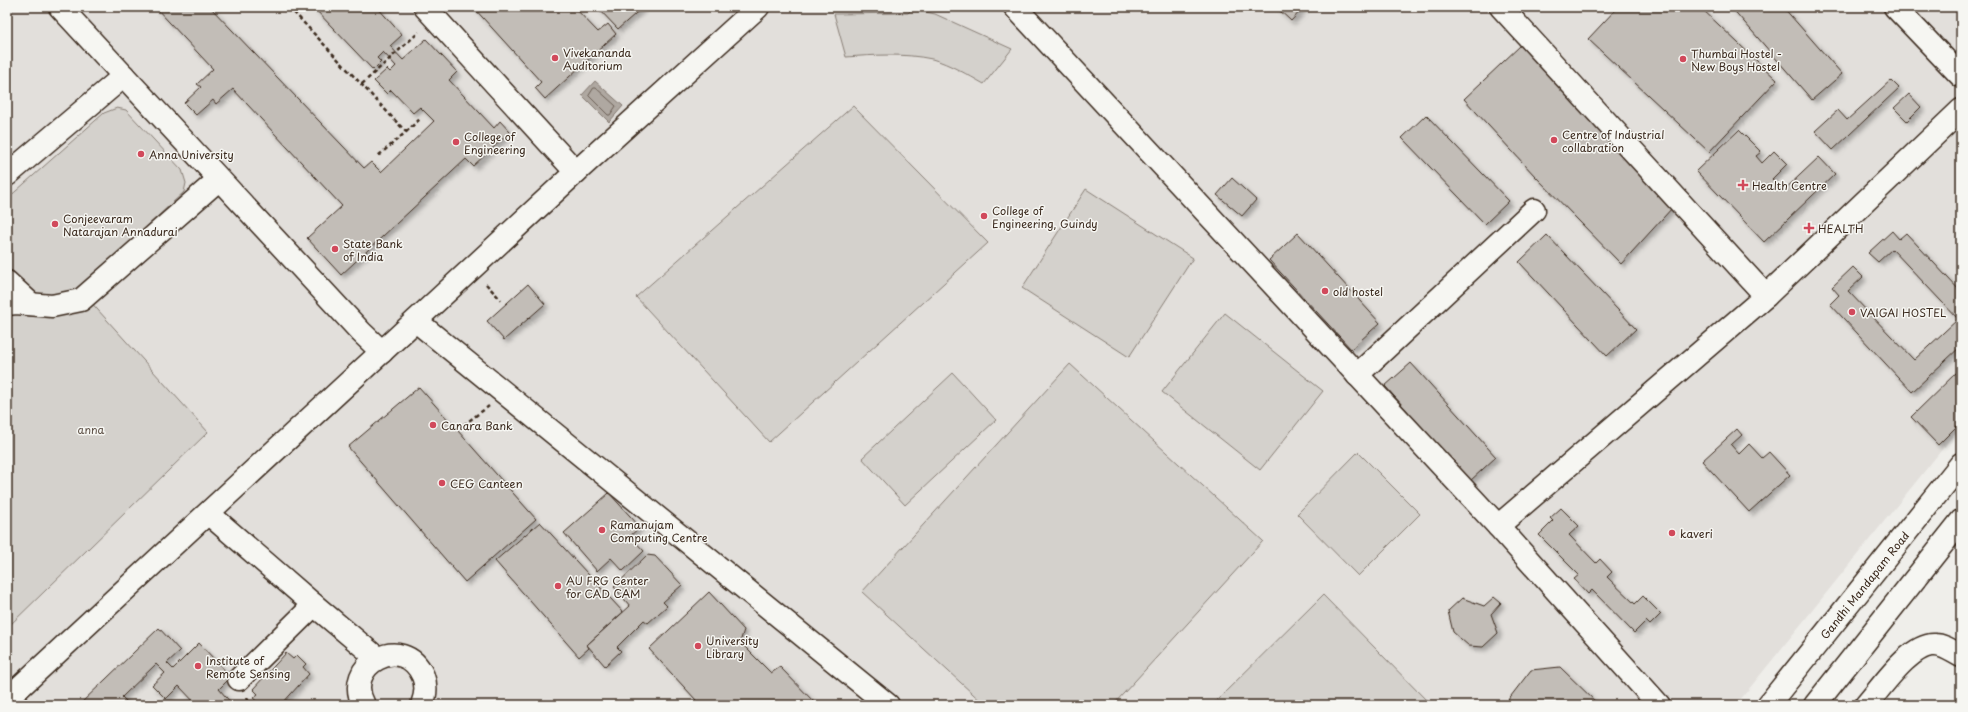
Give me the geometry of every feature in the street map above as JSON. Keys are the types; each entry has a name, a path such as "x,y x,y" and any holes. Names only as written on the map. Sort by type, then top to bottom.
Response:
{"main road":[{"path":"60,7 218,180 361,332 382,352"},
{"path":"10,701 576,172 758,7"},
{"path":"1015,7 1498,526 1659,705"},
{"path":"1501,7 1766,296"},
{"path":"1895,7 1961,76"},
{"path":"429,12 576,172"},
{"path":"7,175 124,76"},
{"path":"1498,526 1766,296 1961,110"},
{"path":"7,304 52,306 81,300 218,180"},
{"path":"1357,375 1534,210"},
{"path":"7,282 16,293 30,304"},
{"path":"416,321 888,705"},
{"name":"Gandhi Mandapam Road","path":"1768,705 1961,464"},
{"path":"209,514 314,606 377,658"},
{"path":"1815,705 1961,521"},
{"path":"239,679 314,606"},
{"path":"1866,705 1909,656 1922,648 1935,645 1949,649 1961,656"},
{"path":"364,705 359,693 359,684 365,669 377,658 393,654 404,656 419,668 426,684 426,696 422,705"}],"path":[{"path":"289,7 406,132"},
{"path":"362,84 429,12"},
{"path":"378,156 421,118"},
{"path":"458,429 504,392"}],"shaded area":[{"name":"College of Engineering, Guindy","path":"7,7 1961,7 1961,426 1736,705 7,705"}],"green space":[{"path":"912,9 935,14 1012,49 984,84 965,73 932,59 900,55 846,57 834,14 908,13"},
{"path":"853,106 988,243 769,442 636,297"},
{"name":"anna","path":"117,108 126,110 182,170 186,183 184,192 79,289 208,432 7,628 7,199 104,113"},
{"path":"1086,189 1193,258 1129,357 1022,288"},
{"path":"1225,313 1323,391 1260,470 1162,392"},
{"path":"1070,364 1263,541 1113,705 985,705 862,592"},
{"path":"953,373 996,420 905,505 862,458"},
{"path":"1358,452 1420,514 1358,576 1297,514"},
{"path":"1323,595 1431,705 1212,705"}],"water":[{"path":"595,81 623,106 609,122 582,95"}],"building":[{"name":"College of Engineering","path":"155,7 210,7 364,168 371,162 381,172 434,121 420,107 413,113 391,90 387,94 374,81 387,69 390,72 396,66 383,52 377,58 381,62 373,70 313,7 377,7 402,35 390,46 403,60 426,39 457,72 449,80 494,128 500,121 510,132 473,166 466,159 341,275 307,238 342,206 233,89 216,104 213,100 196,115 184,103 201,87 197,84 213,69"},
{"name":"Vivekananda Auditorium","path":"473,7 574,7 598,32 608,24 616,34 545,99 535,88 541,82"},
{"path":"597,7 643,7 618,29"},
{"path":"1276,7 1304,7 1291,21"},
{"name":"Thumbai Hostel - New Boys Hostel","path":"1618,7 1700,7 1777,80 1709,152 1588,39"},
{"path":"1731,7 1783,7 1842,74 1812,100"},
{"name":"Centre of Industrial collabration","path":"1521,45 1575,105 1673,207 1621,264 1535,176 1464,99"},
{"path":"1891,80 1899,88 1833,150 1815,131 1838,110 1847,120"},
{"path":"1909,94 1921,107 1907,121 1894,108"},
{"path":"1426,115 1509,201 1485,224 1402,138"},
{"name":"Health Centre","path":"1739,130 1761,152 1756,156 1762,163 1774,151 1787,164 1772,179 1783,191 1819,157 1835,174 1764,242 1696,171"},
{"path":"1232,178 1256,200 1242,216 1217,195"},
{"name":"VAIGAI HOSTEL","path":"1892,231 1899,239 1906,233 1961,292 1961,346 1912,392 1830,304 1839,295 1832,287 1853,267 1863,277 1848,291 1914,360 1958,319 1892,249 1878,262 1868,253"},
{"name":"old hostel","path":"1298,233 1380,323 1351,349 1269,260"},
{"path":"1547,235 1636,329 1607,356 1519,262"},
{"path":"528,284 545,304 504,340 487,321"},
{"path":"1411,363 1496,457 1470,481 1385,386"},
{"path":"1961,368 1961,422 1938,445 1911,417"},
{"name":"CEG Canteen","path":"419,387 536,519 465,582 348,447"},
{"path":"1737,429 1742,435 1731,445 1739,454 1749,444 1762,458 1769,452 1790,475 1749,512 1702,461"},
{"name":"Ramanujam Computing Centre","path":"609,493 640,527 630,536 644,551 623,571 611,558 597,571 564,533"},
{"path":"1561,508 1579,526 1569,535 1596,563 1600,559 1612,572 1607,577 1635,604 1643,596 1661,614 1650,625 1646,621 1634,633 1592,590 1588,594 1574,579 1579,575 1539,535 1553,521 1550,518"},
{"name":"AU FRG Center for CAD CAM","path":"540,522 623,612 587,645 589,648 579,657 495,561"},
{"path":"647,555 655,556 682,585 663,602 667,606 648,623 644,620 617,647 621,651 605,666 587,645 630,606 614,587"},
{"name":"University Library","path":"709,592 744,630 740,642 771,673 780,667 817,705 691,705 696,700 649,649"},
{"path":"1494,597 1501,603 1491,614 1498,633 1483,647 1469,646 1453,632 1448,611 1462,598 1484,606"},
{"name":"Institute of Remote Sensing","path":"159,628 180,651 167,663 173,669 199,643 231,677 219,689 233,705 195,705 196,704 179,686 166,699 152,685 165,673 156,664 122,697 128,703 126,705 117,705 115,703 113,705 79,705"},
{"path":"286,653 293,659 297,655 306,664 303,667 309,674 281,705 261,705 253,698 258,694 253,689"},
{"path":"1560,667 1599,705 1504,705 1531,670"}],"place":[{"name":"Vivekananda Auditorium","path":"555,58"},
{"name":"Thumbai Hostel - New Boys Hostel","path":"1683,59"},
{"name":"Centre of Industrial collabration","path":"1554,140"},
{"name":"College of Engineering","path":"456,142"},
{"name":"Anna University","path":"141,154"},
{"name":"Health Centre","path":"1743,185"},
{"name":"College of Engineering, Guindy","path":"984,216"},
{"name":"Conjeevaram Natarajan Annadurai","path":"55,224"},
{"name":"HEALTH","path":"1809,228"},
{"name":"State Bank of India","path":"335,249"},
{"name":"old hostel","path":"1325,291"},
{"name":"VAIGAI HOSTEL","path":"1852,312"},
{"name":"Canara Bank","path":"433,425"},
{"name":"CEG Canteen","path":"442,483"},
{"name":"Ramanujam Computing Centre","path":"602,530"},
{"name":"kaveri","path":"1672,533"},
{"name":"AU FRG Center for CAD CAM","path":"558,586"},
{"name":"University Library","path":"698,646"},
{"name":"Institute of Remote Sensing","path":"198,666"}]}
